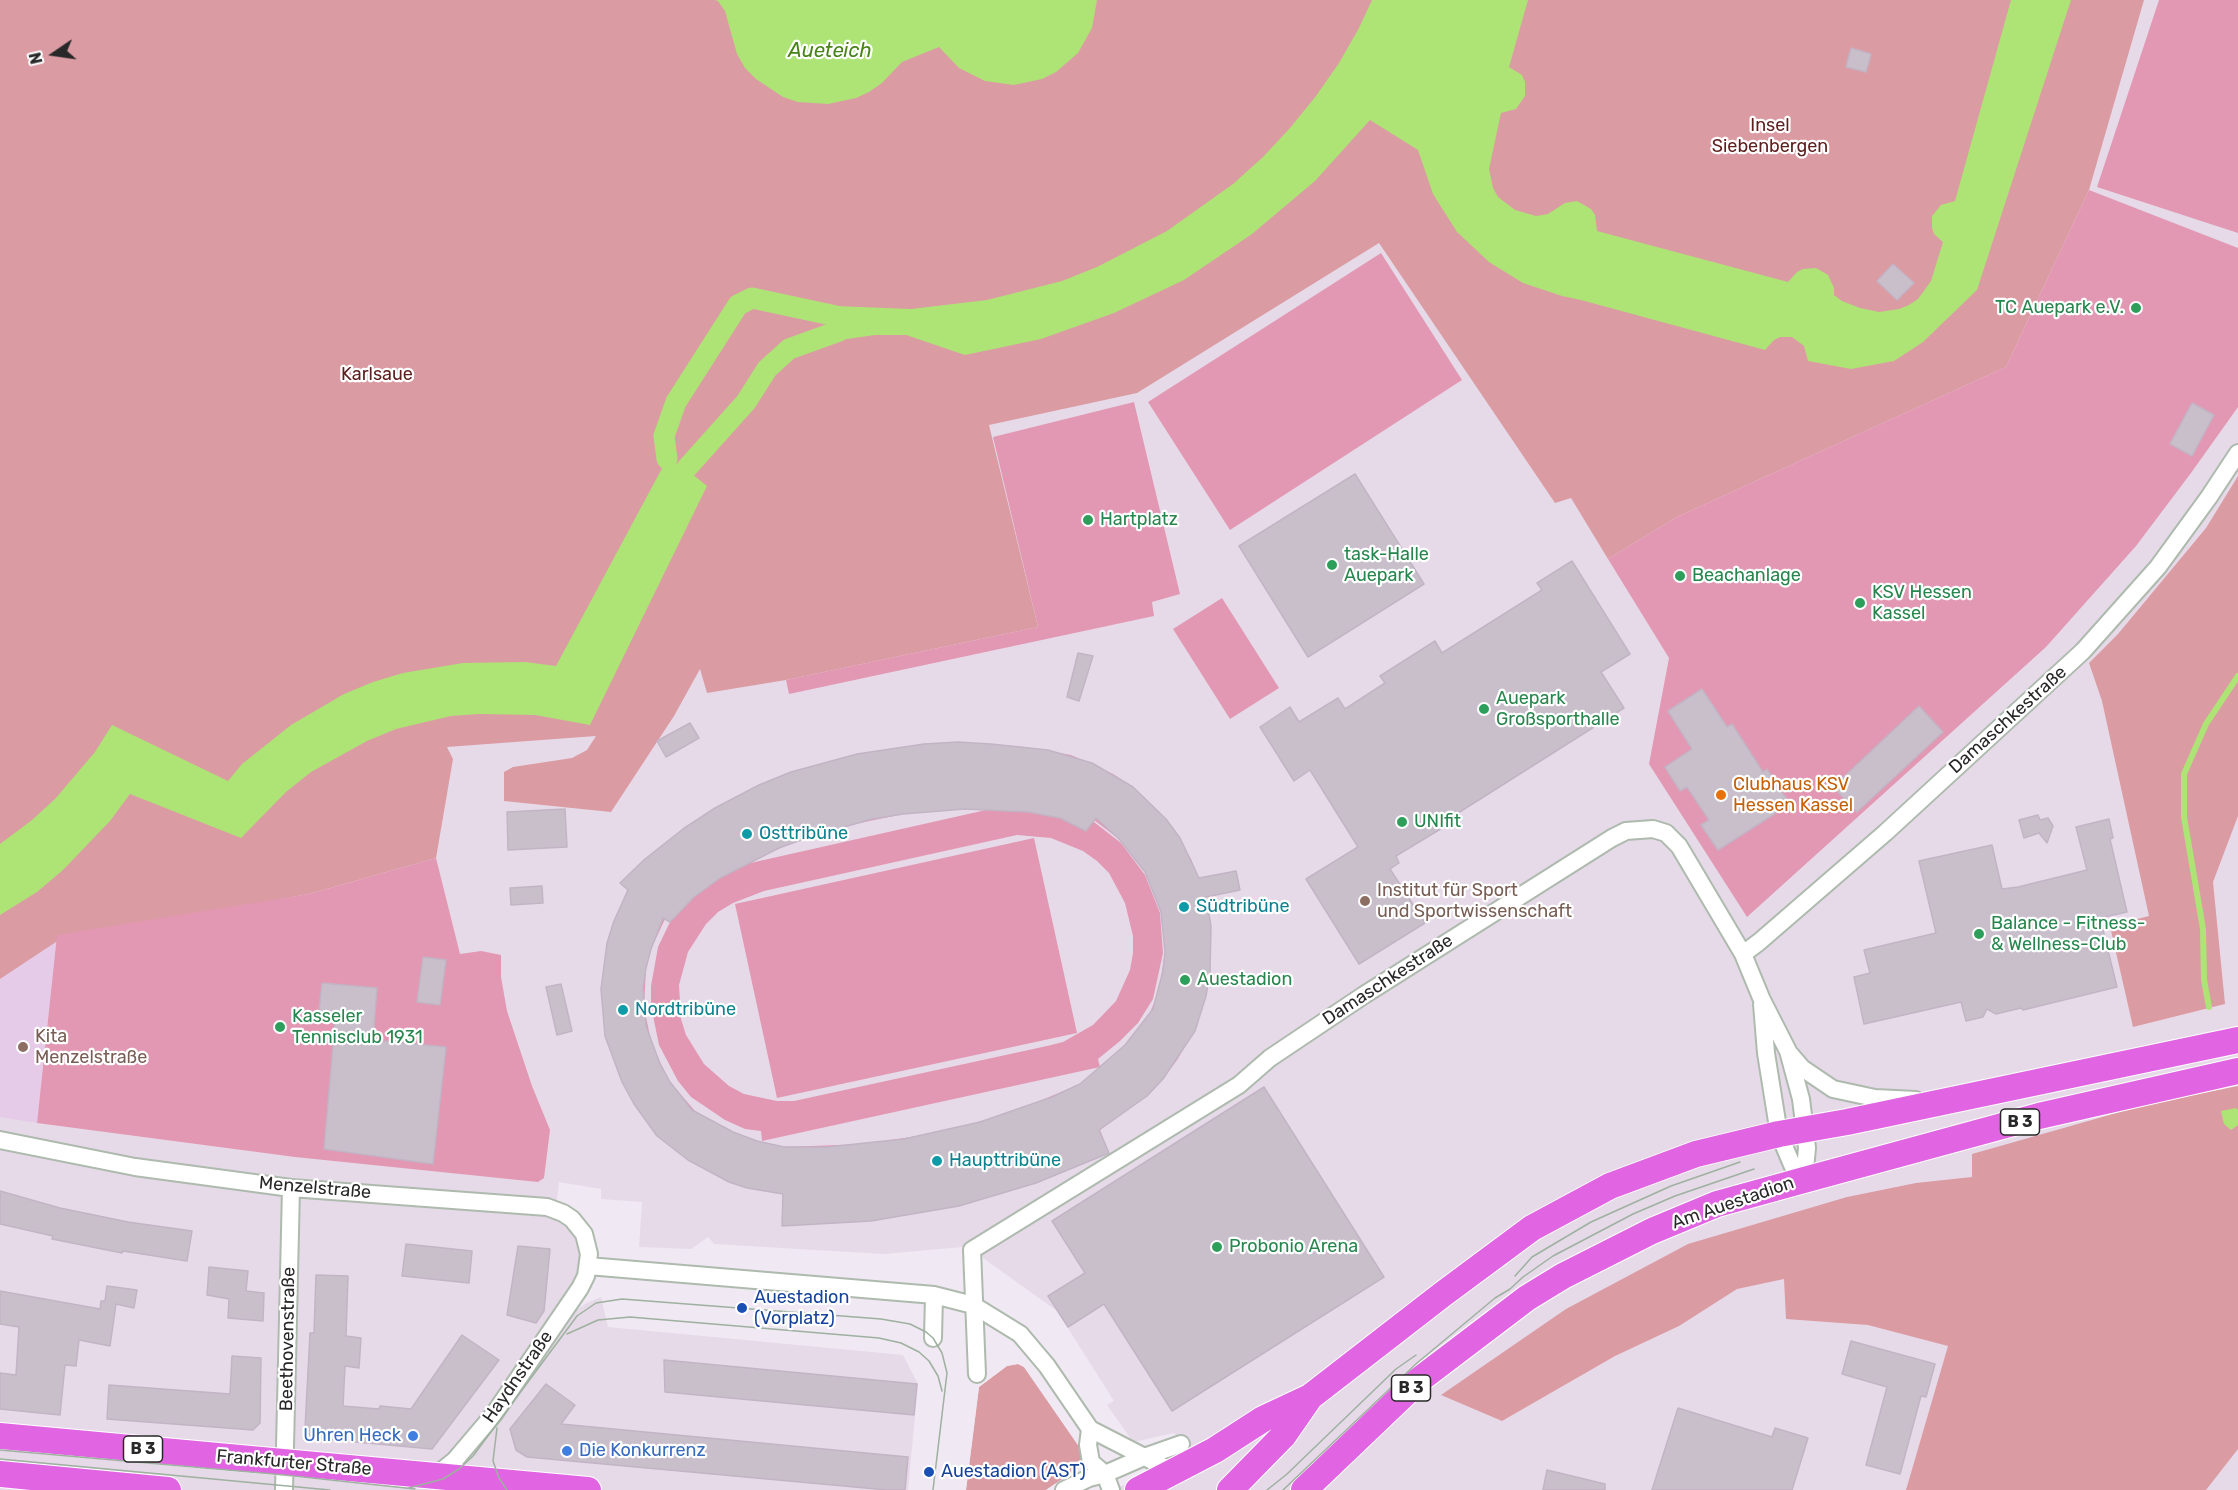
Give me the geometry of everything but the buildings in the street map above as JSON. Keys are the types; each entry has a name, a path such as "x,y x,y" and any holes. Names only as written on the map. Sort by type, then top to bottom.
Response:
{"main road":[{"name":"B 3","path":"1230,1490 1283,1436 1310,1397 1532,1228 1610,1186 1696,1154 1779,1134 2238,1040"},
{"name":"Am Auestadion","path":"1304,1490 1419,1380 1527,1298 1563,1276 1652,1232 1717,1204 1804,1180 2039,1116 2238,1071"},
{"path":"1138,1490 1215,1450 1263,1419 1310,1397"},
{"name":"Frankfurter Straße","path":"0,1436 588,1490"},
{"name":"B 3","path":"0,1474 168,1490"}],"street":[{"name":"Damaschkestraße","path":"1743,954 1885,833 2083,651 2158,567 2210,497 2238,453"},
{"name":"Damaschkestraße","path":"973,1305 972,1250 1239,1085 1270,1058 1455,937 1626,831 1653,829 1666,833 1678,846 1743,954 1762,1000 1788,1051 1801,1099 1808,1148 1804,1180"},
{"name":"Damaschkestraße","path":"1762,1000 1766,1053 1779,1134 1793,1167 1804,1180"},
{"name":"B 3","path":"1788,1051 1802,1068 1833,1089 1875,1098 1944,1102"},
{"name":"Menzelstraße","path":"0,1140 135,1167 291,1188 556,1209 572,1219 584,1234 591,1267"},
{"name":"Beethovenstraße","path":"284,1490 291,1188"},
{"path":"591,1267 934,1295 973,1305 1020,1334 1047,1366 1090,1428 1164,1467"},
{"name":"Haydnstraße","path":"434,1477 455,1460 494,1414 580,1288 591,1267"},
{"path":"933,1338 934,1295"},
{"path":"973,1305 977,1374"},
{"path":"1090,1428 1088,1445 1091,1462 1105,1474 1111,1490"},
{"path":"1064,1490 1089,1478 1181,1444"}],"shaded area":[{"path":"2159,0 2238,0 2238,233 2097,187"},
{"name":"KSV Hessen Kassel","path":"2089,190 2238,248 2238,407 2136,546 2046,647 1747,917 1649,764 1669,658 1608,559 1677,517 2006,367"},
{"path":"1381,253 1462,380 1230,530 1148,402"},
{"name":"Hartplatz","path":"1134,402 1180,594 1152,602 1154,616 789,694 786,680 1038,627 993,437"},
{"path":"1222,598 1279,688 1230,719 1173,629"},
{"name":"Auestadion","path":"958,742 1025,747 1071,755 1113,774 1133,787 1166,819 1191,859 1207,902 1211,926 1210,973 1197,1026 1163,1079 1147,1096 1100,1130 1109,1153 1036,1183 959,1206 871,1221 782,1226 783,1194 747,1188 729,1182 688,1160 656,1134 634,1104 622,1082 605,1036 601,989 607,943 628,890 620,883 645,859 683,829 715,808 759,785 791,772 857,754 924,744","holes":["965,809 986,810 746,864 779,848 841,827 903,814","1094,820 1119,839 1145,872 1155,892 1161,912 1165,952 1159,991 1149,1015 1111,1060 1080,1084 1016,1111 943,1132 866,1144 784,1147 757,1141 733,1132 695,1111 670,1082 652,1046 644,1007 646,968 651,949 665,919 670,922 658,947 651,986 651,1006 659,1045 678,1081 691,1097 725,1120 745,1129 761,1131 762,1141 1100,1067 1098,1059 1138,1023 1153,999 1163,953 1160,913 1145,875 1121,843","1017,835 1051,838 1083,851 1109,873 1125,903 1133,936 1130,970 1116,1001 1093,1025 1063,1042 794,1101 777,1101 744,1094 729,1086 704,1064 686,1035 681,1019 679,985 688,952 706,924 718,912 733,903 764,891"]},
{"path":"1034,838 1077,1033 777,1098 735,904"},
{"name":"Kasseler Tennisclub 1931","path":"436,858 460,954 481,951 501,955 501,977 507,1011 532,1086 550,1130 544,1178 538,1182 295,1157 37,1123 57,935 309,894"},
{"name":"Kita Menzelstraße","path":"57,935 37,1123 0,1117 0,977"},
{"path":"559,1182 601,1189 601,1199 642,1202 639,1247 691,1249 708,1237 714,1244 884,1254 962,1247 972,1250 1057,1311 1114,1401 1107,1405 1133,1442 1174,1433 1181,1444 1177,1459 1143,1478 1111,1490 1046,1490 1082,1466 1080,1448 1024,1367 1018,1364 1007,1366 979,1387 966,1490 908,1490 918,1384 903,1355 608,1327 601,1297 575,1311 573,1308 590,1230 576,1212 557,1200"}],"green space":[{"name":"Karlsaue","path":"0,0 2144,0 2089,190 2006,367 1677,517 1608,559 1571,498 1555,503 1379,243 1137,393 989,425 1038,627 786,680 707,693 700,669 674,716 611,812 504,801 504,772 513,767 572,758 587,750 596,736 447,747 453,759 436,858 309,894 62,938 0,979"},
{"path":"2238,476 2238,816 2213,882 2225,1004 2133,1027 2110,926 2149,916 2102,701 2089,663 2118,634 2206,528"},
{"path":"2238,1086 2238,1449 2206,1490 1906,1490 1948,1346 1868,1325 1786,1319 1784,1279 1737,1289 1679,1326 1615,1356 1502,1421 1441,1395 1566,1309 1688,1244 1847,1197 1916,1183 1972,1177 1972,1154 2148,1104"},
{"path":"1018,1364 1024,1367 1080,1448 1083,1465 1046,1490 966,1490 979,1387 1007,1366"}],"water":[{"name":"Aueteich","path":"715,0 1097,0 1092,28 1078,53 1056,72 1042,79 1014,85 985,81 959,68 939,47 902,62 882,83 869,92 856,98 828,104 798,102 783,97 756,79 745,68 737,54 725,11"},
{"path":"1372,0 1528,0 1509,67 1522,75 1525,82 1525,96 1516,109 1501,113 1489,169 1493,188 1498,197 1515,210 1536,216 1548,214 1565,203 1577,201 1591,209 1595,215 1597,231 1788,282 1803,269 1816,268 1828,275 1834,288 1834,295 1842,301 1879,312 1909,305 1918,299 1931,281 1943,242 1934,234 1932,216 1941,205 1955,201 2011,0 2071,0 1977,290 1923,342 1894,361 1851,369 1808,361 1804,346 1792,337 1780,337 1765,350 1562,296 1523,283 1489,262 1457,232 1433,194 1418,150 1370,120 1315,181 1252,234 1184,280 1114,313 1041,339 965,355 906,335 875,335 840,340 835,306 911,309 987,300 1062,281 1097,267 1167,231 1233,184 1290,128 1339,63"},
{"path":"667,459 686,469 707,486 590,725 535,715 479,714 451,716 396,729 367,741 311,772 286,792 241,838 130,794 110,821 63,870 37,892 0,915 0,844 55,799 95,752 112,725 228,781 242,764 291,725 344,694 373,682 403,673 463,663 525,662 556,666"},
{"path":"2236,1108 2238,1125 2231,1130 2224,1124 2221,1111"}],"waterway":[{"path":"667,459 664,436 676,402 738,305 752,298 836,316"},
{"path":"686,469 746,402 767,369 789,349 839,331"},
{"path":"2209,1007 2204,980 2203,929 2184,817 2184,774 2206,724 2238,676"}],"tram line":[{"path":"1515,1276 1532,1257 1591,1222 1671,1186 1740,1162"},
{"path":"1283,1490 1417,1363 1495,1298 1553,1256 1633,1214 1675,1196 1754,1169"},
{"path":"409,1488 443,1479 459,1469 473,1456 577,1316 596,1303 622,1299 881,1319 910,1324 926,1332 933,1338 942,1353 947,1373 933,1490"},
{"path":"567,1334 598,1320 630,1317 879,1338 901,1343 919,1352 929,1361 938,1376 942,1391"},
{"path":"1267,1490 1287,1474 1396,1369 1416,1355"},
{"path":"497,1428 493,1461 499,1478 507,1490"},
{"path":"0,1450 415,1489"},
{"path":"0,1459 330,1490"}],"place":[{"name":"TC Auepark e.V.","path":"2136,308"},
{"name":"Hartplatz","path":"1088,520"},
{"name":"task-Halle Auepark","path":"1332,565"},
{"name":"Beachanlage","path":"1680,576"},
{"name":"KSV Hessen Kassel","path":"1860,603"},
{"name":"Auepark Großsporthalle","path":"1484,709"},
{"name":"Clubhaus KSV Hessen Kassel","path":"1721,795"},
{"name":"UNIfit","path":"1402,822"},
{"name":"Osttribüne","path":"747,834"},
{"name":"Institut für Sport und Sportwissenschaft","path":"1365,901"},
{"name":"Südtribüne","path":"1184,907"},
{"name":"Balance - Fitness- & Wellness-Club","path":"1979,934"},
{"name":"Auestadion","path":"1185,980"},
{"name":"Nordtribüne","path":"623,1010"},
{"name":"Kasseler Tennisclub 1931","path":"280,1027"},
{"name":"Kita Menzelstraße","path":"23,1047"},
{"name":"Haupttribüne","path":"937,1161"},
{"name":"Probonio Arena","path":"1217,1247"},
{"name":"Auestadion (Vorplatz)","path":"742,1308"},
{"name":"Uhren Heck","path":"413,1436"},
{"name":"Die Konkurrenz","path":"567,1451"},
{"name":"Auestadion (AST)","path":"929,1472"}],"park label":[{"name":"Insel Siebenbergen","path":"1770,136"}]}
